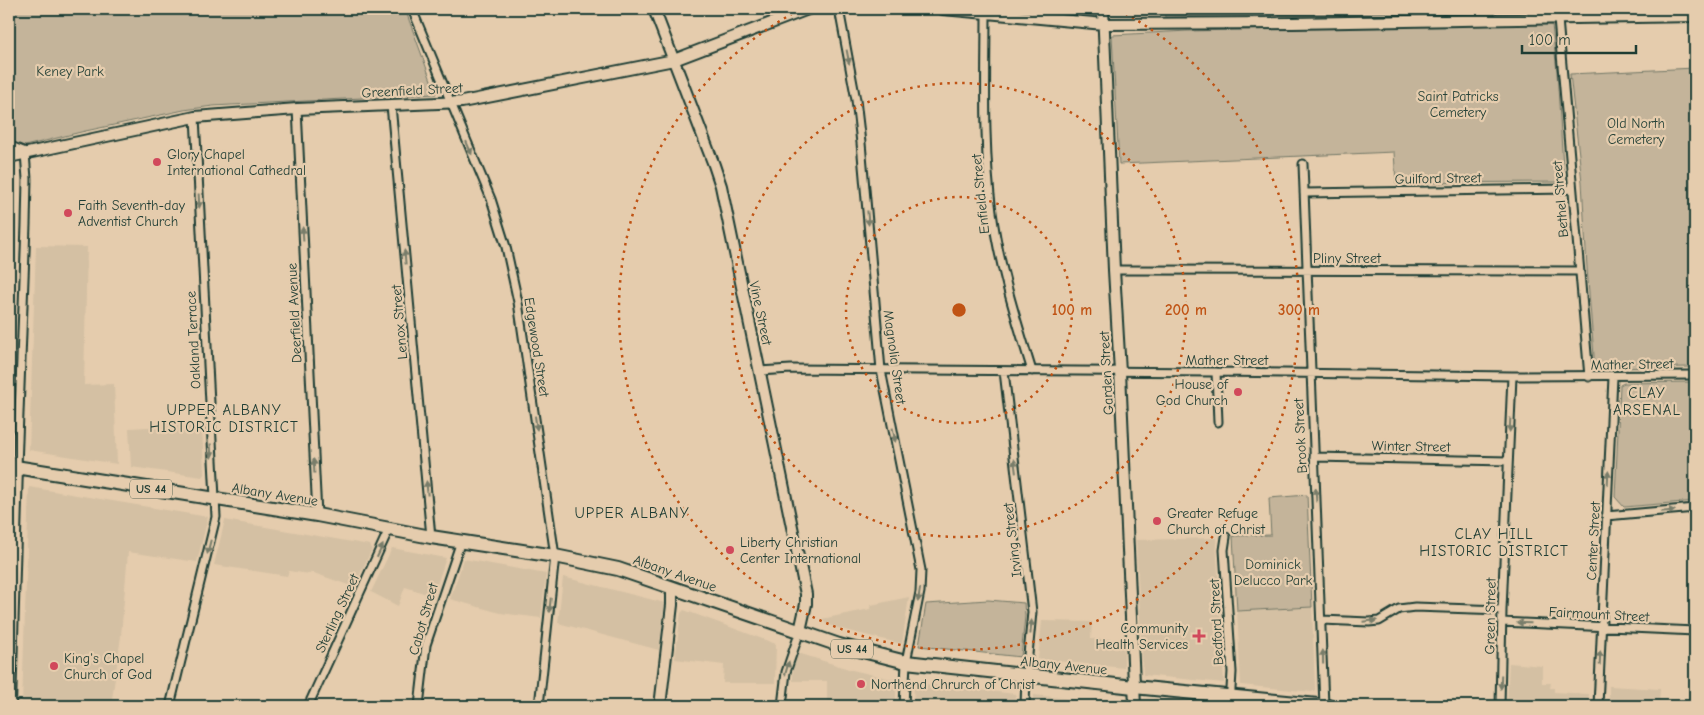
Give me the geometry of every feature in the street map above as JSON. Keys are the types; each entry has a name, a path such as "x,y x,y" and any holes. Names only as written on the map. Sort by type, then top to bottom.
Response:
{"highway":[{"name":"Albany Avenue","path":"13,467 317,515 431,537 555,556 618,569 852,649 906,662 1134,687 1230,701 1328,706"}],"street":[{"name":"Edgewood Street","path":"412,9 491,199 506,247 518,302 555,556 539,706"},
{"name":"Vine Street","path":"654,9 718,176 806,599 800,630"},
{"name":"Greenfield Street","path":"9,157 195,118 297,109 462,102 674,60 808,9"},
{"name":"Magnolia Street","path":"839,9 859,124 881,370 921,570 920,592 906,662 904,706"},
{"path":"943,9 986,11 1104,24 1695,16"},
{"name":"Garden Street","path":"1103,9 1135,706"},
{"name":"Enfield Street","path":"986,11 987,160 992,213 1008,292 1032,371"},
{"name":"Bethel Street","path":"1558,19 1588,377"},
{"name":"Lenox Street","path":"391,105 431,537"},
{"name":"Deerfield Avenue","path":"297,109 317,515"},
{"name":"Oakland Terrace","path":"170,706 215,524 195,118"},
{"path":"9,147 25,153 27,188 13,467 10,706"},
{"name":"Brook Street","path":"1303,164 1324,706"},
{"name":"Guilford Street","path":"1304,193 1572,189"},
{"name":"Pliny Street","path":"1114,270 1579,271"},
{"name":"Mather Street","path":"759,371 773,369 1216,372 1588,377 1695,375"},
{"name":"Irving Street","path":"1004,371 1032,612 1026,676 1026,706"},
{"path":"1216,372 1218,422"},
{"name":"Green Street","path":"1500,706 1512,376"},
{"name":"Center Street","path":"1598,706 1613,377"},
{"name":"Winter Street","path":"1314,457 1508,461"},
{"path":"1606,516 1695,508"},
{"name":"Sterling Street","path":"308,706 389,529"},
{"name":"Bedford Street","path":"1226,537 1224,546 1232,677 1230,701"},
{"name":"Cabot Street","path":"419,706 426,645 461,541"},
{"path":"660,706 672,605 672,588"},
{"path":"1322,620 1369,622 1378,620 1400,609 1414,607 1502,610"},
{"name":"Fairmount Street","path":"1502,622 1695,631"},
{"path":"782,706 786,672 800,630"}],"shaded area":[{"path":"9,173 17,180 9,447"},
{"path":"36,246 87,247 84,385 114,384 117,464 29,450"},
{"path":"202,424 204,474 202,477 131,467 129,428"},
{"path":"29,487 208,517 197,562 128,552 121,636 111,706 22,706"},
{"path":"225,520 370,545 372,549 354,587 311,572 310,574 289,571 287,576 214,565"},
{"path":"1216,538 1224,683 1143,675 1136,540"},
{"path":"392,548 446,558 433,596 405,587 398,606 371,592"},
{"path":"464,559 546,574 541,618 500,613 450,599"},
{"path":"563,577 665,603 659,650 558,623"},
{"path":"909,597 902,644 841,629 826,624 822,619 870,609 871,605"},
{"path":"1312,607 1315,690 1312,692 1241,685 1237,611"},
{"path":"684,610 776,644 775,683 723,683 724,665 675,659 681,613"},
{"path":"1042,621 1092,622 1091,639 1124,639 1124,668 1038,659"},
{"path":"795,652 852,670 896,680 896,706 844,706 844,702 827,701 827,681 793,681 793,654"},
{"path":"1509,663 1542,666 1542,683 1551,683 1550,688 1554,688 1554,692 1589,694 1588,706 1507,706"},
{"path":"914,683 1016,694 1016,706 913,706"},
{"path":"1609,686 1660,689 1659,706 1609,706"},
{"path":"1034,695 1125,705 1126,706 1034,706"}],"green space":[{"name":"Keney Park","path":"9,9 405,9 436,94 213,106 184,110 81,132 9,150"},
{"path":"1164,9 1502,9 1502,10 1165,17"},
{"name":"Saint Patricks Cemetery","path":"1552,25 1564,182 1396,183 1394,152 1119,164 1112,35 1188,31"},
{"name":"Old North Cemetery","path":"1695,68 1695,367 1595,368 1582,182 1570,74"},
{"path":"1695,382 1695,501 1624,507 1615,497 1620,385 1624,383"},
{"name":"Dominick Delucco Park","path":"1307,495 1312,607 1237,611 1233,536 1271,535 1269,498"},
{"path":"988,600 1024,603 1025,616 1021,657 919,646 926,604"}],"place":[{"name":"Glory Chapel International Cathedral","path":"157,162"},
{"name":"Faith Seventh-day Adventist Church","path":"68,213"},
{"name":"House of God Church","path":"1238,392"},
{"name":"Greater Refuge Church of Christ","path":"1157,521"},
{"name":"Liberty Christian Center International","path":"730,550"},
{"name":"Community Health Services","path":"1199,636"},
{"name":"King's Chapel Church of God","path":"54,666"},
{"name":"Northend Chrurch of Christ","path":"861,684"}],"district":[{"name":"CLAY ARSENAL","path":"1647,402"},
{"name":"UPPER ALBANY HISTORIC DISTRICT","path":"224,418"},
{"name":"UPPER ALBANY","path":"632,513"},
{"name":"CLAY HILL HISTORIC DISTRICT","path":"1494,542"}]}
